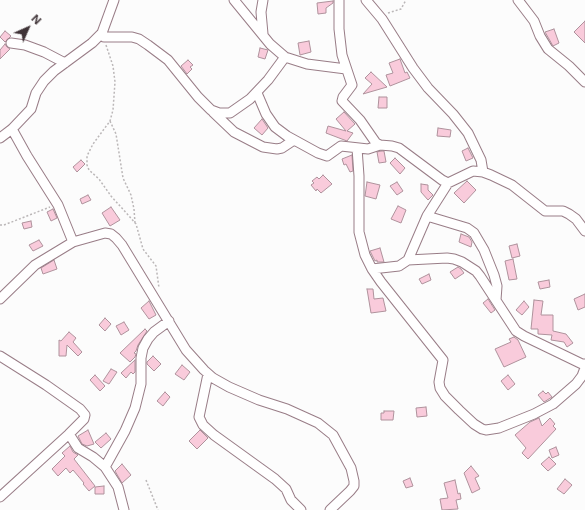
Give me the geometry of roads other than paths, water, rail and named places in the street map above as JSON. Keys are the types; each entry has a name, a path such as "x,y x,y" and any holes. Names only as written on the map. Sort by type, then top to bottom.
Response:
{"street":[{"path":"0,138 12,129 31,109 40,87 54,71 102,33 114,0"},
{"path":"234,0 270,44 285,57 306,64 346,69"},
{"path":"263,0 261,12 263,34"},
{"path":"339,0 339,29 342,55 352,85 343,97 342,101 360,120 376,143 380,145"},
{"path":"366,0 382,19 420,78 462,124 481,160 483,172"},
{"path":"518,0 534,21 540,36 548,49 585,82"},
{"path":"104,37 132,37 139,39 148,45 168,60 198,97 211,110 234,132 246,139 263,147 277,149 282,148 294,140"},
{"path":"11,43 25,45 65,63"},
{"path":"211,110 219,113 230,113 257,92 285,57"},
{"path":"257,92 271,123 278,131 324,155 330,154 341,146 368,149 380,145 392,146 399,148 448,183"},
{"path":"12,129 26,156 58,205 73,242"},
{"path":"357,148 360,232 365,256 372,269 443,360 439,382 440,388 445,396 474,424 486,430 499,428 534,414 553,404 576,384 582,376 585,368"},
{"path":"408,260 427,216 448,183 469,173 483,172 512,185 534,204 545,211 563,211 569,214 576,219 585,231"},
{"path":"427,216 473,231 484,250 494,275 497,286 496,300"},
{"path":"0,299 35,265 73,242 108,232 116,238 186,350 208,374 229,387 259,400 287,409 318,423 333,435 351,468 354,481 350,491 330,510"},
{"path":"372,269 399,266 408,260 448,258 462,262 476,271 489,288 516,331 582,364 585,364"},
{"path":"105,467 125,431 135,408 141,384 141,358 143,348 154,332 169,321"},
{"path":"0,356 46,385 83,412 85,416 84,419 69,434 0,497"},
{"path":"208,374 199,417 203,425 214,435 275,479 286,489 291,500 300,510"},
{"path":"69,434 78,448 93,457 105,467 118,487 124,510"}]}
